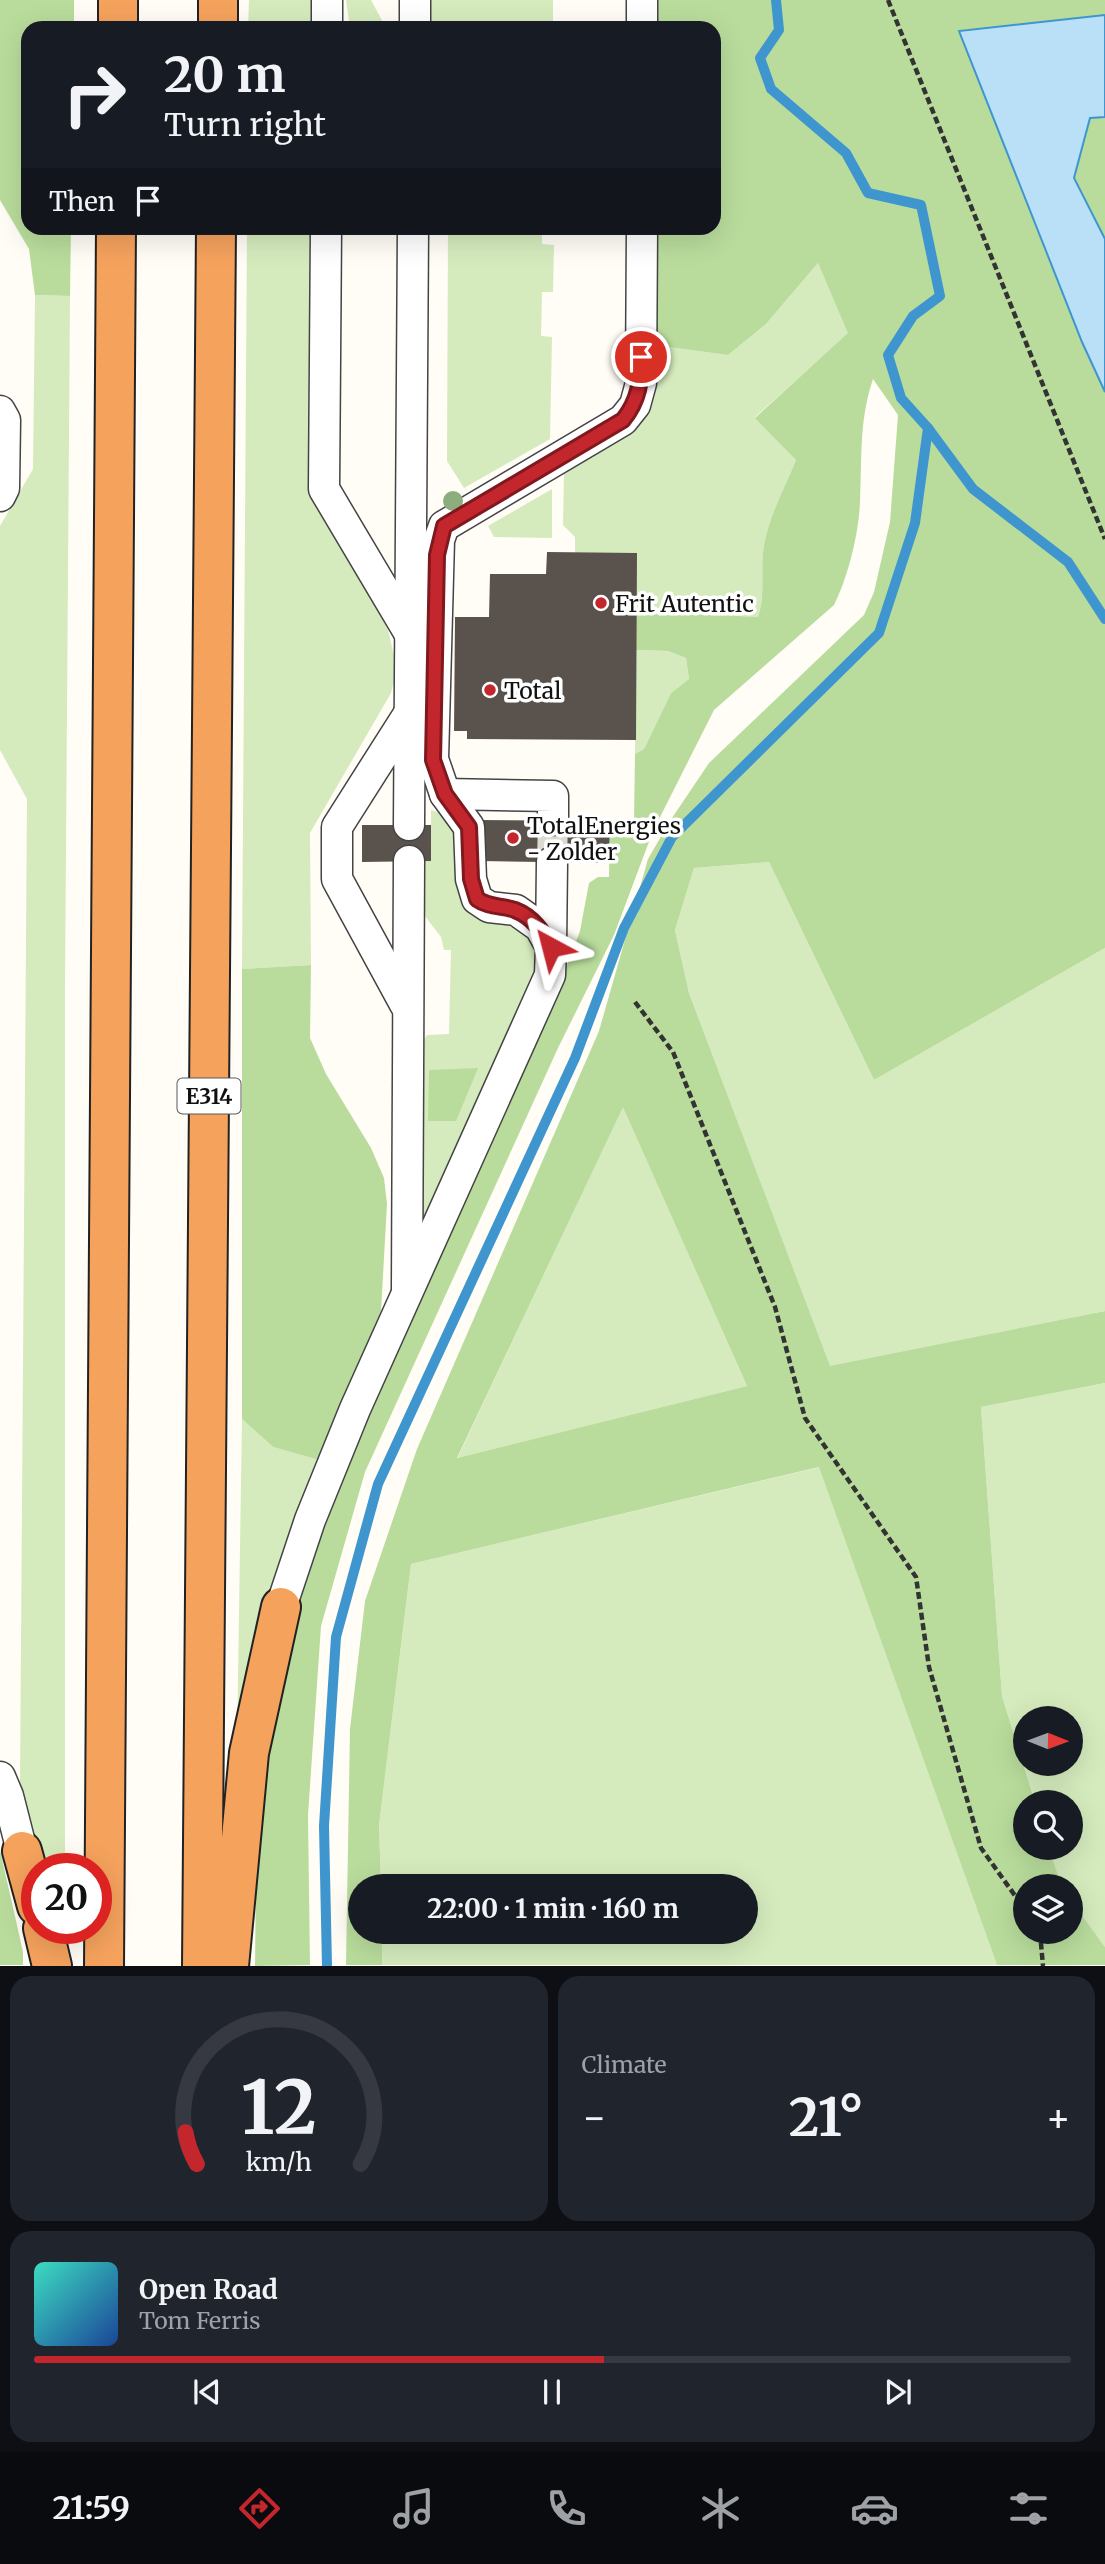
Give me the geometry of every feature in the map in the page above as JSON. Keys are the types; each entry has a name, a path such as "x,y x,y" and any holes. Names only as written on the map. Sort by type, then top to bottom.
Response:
{"highway":[{"path":"118,0 118,21"},
{"path":"218,0 218,21"},
{"path":"104,1965 116,235"},
{"name":"E314","path":"202,1965 216,235"},
{"path":"229,1965 249,1753 281,1607"},
{"path":"47,1944 52,1965"}],"lane":[{"path":"327,0 327,21"},
{"path":"415,0 415,21"},
{"path":"642,0 642,21"},
{"path":"326,235 324,489 410,635"},
{"path":"409,825 413,235"},
{"path":"551,947 540,927 516,911 489,907 477,899 471,879 469,827 445,794 433,760 437,555 444,526 592,426 623,420 635,405 641,383 642,235"},
{"path":"0,411 5,420 4,488 0,496"},
{"path":"323,908 337,879 337,827 410,712"},
{"path":"445,794 553,796 553,820"},
{"path":"407,1298 409,861"},
{"path":"281,1607 350,1422 550,975 552,862"},
{"path":"337,879 389,971 408,1011"},
{"path":"391,1153 407,1178"},
{"path":"0,1777 8,1796 22,1851"}],"path":[{"path":"888,0 1105,538"},
{"path":"635,1002 673,1052 775,1307 805,1418 916,1577 929,1667 981,1848 1013,1894"},
{"path":"1041,1944 1043,1965"}],"green space":[{"path":"0,0 74,0 74,21 21,21 21,235 71,235 70,296 35,295 29,249 0,200"},
{"path":"249,0 317,0 317,21 248,21"},
{"path":"346,0 371,0 382,21 349,21"},
{"path":"426,0 553,0 553,21 426,21"},
{"path":"653,0 1105,0 1105,948 874,1080 769,862 694,868 675,930 689,993 830,1366 1105,1311 1105,1383 981,1407 1002,1696 1013,1731 1013,1776 1027,1776 1031,1790 1013,1790 1013,1860 1052,1860 1058,1874 1013,1874 1013,1944 1083,1944 1083,1917 1105,1947 1105,1965 997,1965 819,1467 411,1564 379,1825 381,1874 348,1874 348,1944 382,1944 382,1965 346,1965 350,1729 365,1601 417,1449 599,1031 648,859 709,763 864,615 874,592 890,522 898,415 873,379 863,425 857,527 852,555 834,605 714,710 653,831 614,935 558,1048 365,1472 321,1626 308,1815 310,1965 255,1966 257,1789 268,1720 323,1499 555,997 580,931 589,883 598,877 609,877 610,821 634,821 635,754 644,749 671,693 689,679 686,658 668,651 636,650 636,611 758,617 766,536 775,507 796,460 755,418 848,333 818,263 766,324 728,355 653,345 652,235 721,235 721,21 653,21","holes":["623,1107 747,1386 457,1458"]},
{"path":"247,235 316,235 315,492 388,630 397,668 391,693 310,833 311,965 242,969"},
{"path":"448,235 542,235 542,244 554,245 553,292 542,292 541,336 552,337 550,439 464,488 447,461"},
{"path":"818,263 849,333 755,417 796,460 775,507 766,536 758,617 636,611 575,553 575,537 563,525 564,470 643,417 653,345 728,355 766,324"},
{"path":"35,295 70,296 65,988 65,1853 39,1853 20,1786 27,799 0,750 0,526 33,469"},
{"path":"552,489 552,538 494,537 488,526"},
{"path":"636,650 668,651 686,658 689,679 671,693 644,749 635,754"},
{"path":"431,810 446,815 504,918 531,939 540,972 424,1227 418,1228 419,1047 427,1035 449,1034 451,950 444,950 441,937 421,911 420,861 431,861"},
{"path":"769,862 874,1080 1105,948 1105,1311 830,1367 689,993 675,930 694,868"},
{"path":"311,965 310,1038 326,1074 371,1148 384,1178 387,1204 381,1311 319,1460 273,1447 242,1419 242,969"},
{"path":"478,1068 456,1121 428,1121 429,1070"},
{"path":"623,1106 747,1386 457,1459"},
{"path":"1105,1383 1105,1947 1083,1917 1083,1874 1056,1874 1052,1860 1083,1860 1083,1790 1031,1790 1027,1776 1083,1776 1083,1706 1013,1706 1013,1731 1002,1696 981,1407"},
{"path":"242,1419 273,1447 319,1460 237,1745"},
{"path":"820,1467 997,1965 382,1965 382,1944 758,1944 758,1874 381,1874 379,1825 411,1564"},
{"path":"0,1850 23,1952 23,1965 0,1965"}],"water":[{"path":"1105,15 1105,117 1090,118 1074,178 1105,239 1105,392 1082,342 959,31"}],"building":[{"path":"547,552 637,553 636,740 467,739 467,731 454,731 455,617 489,617 490,574 546,574"},
{"path":"480,820 610,821 609,863 480,861"},
{"path":"362,825 431,825 431,861 362,862"}],"waterway":[{"path":"327,1966 324,1826 336,1637 378,1484 575,1058 624,928 672,837 879,633 915,523 928,428 901,398 888,355 913,316 940,296 921,205 868,193 846,153 771,89 760,58 779,30 776,0"},
{"path":"928,428 973,489 1068,562 1105,619"}],"tunnel":[{"path":"552,862 553,820"}],"place":[{"name":"Frit Autentic","path":"601,603"},
{"name":"Total","path":"490,690"},
{"name":"TotalEnergies - Zolder","path":"513,838"}],"route":[{"path":"551,947 540,927 516,911 489,907 477,899 471,879 469,827 445,794 433,760 439,540 444,526 623,420 635,405 641,383 641,357"}]}
